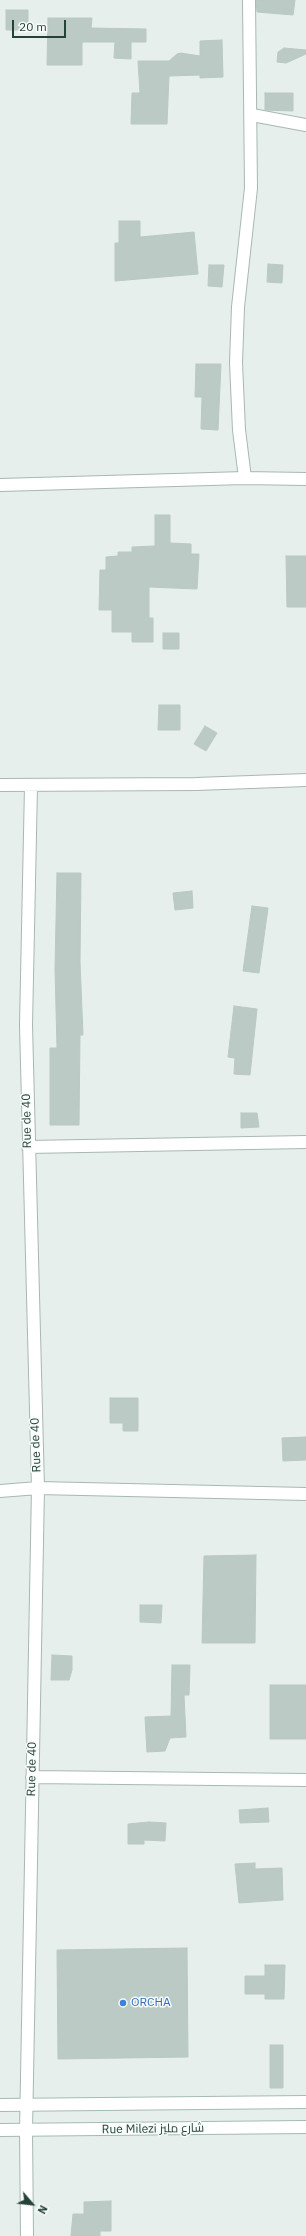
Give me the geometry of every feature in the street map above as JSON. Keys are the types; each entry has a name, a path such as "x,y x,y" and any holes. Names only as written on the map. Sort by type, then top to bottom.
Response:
{"street":[{"path":"245,478 239,430 236,363 238,307 251,188 252,115 249,0"},
{"path":"252,115 306,125"},
{"path":"0,485 245,478 306,479"},
{"path":"0,785 196,784 306,780"},
{"name":"Rue de 40","path":"28,2236 26,2130 38,1488 26,1025 31,786"},
{"path":"28,1147 306,1142"},
{"path":"0,1491 38,1488 306,1494"},
{"path":"32,1777 306,1780"},
{"name":"Rue Milezi شارع مليز","path":"0,2105 306,2102"},
{"name":"Rue Milezi شارع مليز","path":"0,2130 306,2127"}],"building":[{"path":"256,0 295,0 293,15 257,12"},
{"path":"6,10 28,10 28,30 6,30"},
{"path":"48,18 92,18 91,28 146,29 146,42 131,42 131,59 114,58 115,42 82,42 82,65 47,65"},
{"path":"222,40 223,77 200,78 200,75 169,76 167,124 131,124 132,93 140,93 138,61 169,61 177,54 181,53 200,56 200,41"},
{"path":"284,48 306,50 306,54 286,63 277,62 278,52"},
{"path":"265,93 293,93 293,111 265,110"},
{"path":"119,221 140,221 140,237 194,232 198,274 115,281 115,243 119,243"},
{"path":"268,264 283,265 282,283 267,282"},
{"path":"209,265 224,265 222,287 208,286"},
{"path":"196,364 221,364 218,430 201,429 202,397 195,397"},
{"path":"155,515 170,515 170,543 191,544 191,554 199,554 197,589 149,587 149,618 153,618 153,642 132,642 132,632 112,632 112,610 99,610 100,570 106,570 106,557 118,556 118,552 132,552 132,547 155,546"},
{"path":"286,556 306,556 306,607 287,607"},
{"path":"163,633 179,633 179,649 163,649"},
{"path":"159,705 180,705 180,730 158,730"},
{"path":"205,726 217,733 206,751 194,744"},
{"path":"57,873 81,873 80,962 83,1035 80,1035 79,1125 50,1125 50,1048 57,1048 55,969"},
{"path":"192,891 193,908 175,910 173,893"},
{"path":"252,906 268,908 259,973 243,971"},
{"path":"234,1006 257,1009 250,1075 234,1074 235,1058 228,1057"},
{"path":"241,1113 257,1113 259,1127 241,1128"},
{"path":"110,1398 138,1398 138,1431 123,1431 123,1423 110,1423"},
{"path":"306,1437 306,1460 283,1461 282,1438"},
{"path":"256,1555 255,1643 202,1643 204,1556"},
{"path":"140,1605 162,1605 161,1623 140,1622"},
{"path":"52,1655 72,1656 72,1670 69,1680 51,1680"},
{"path":"172,1665 190,1665 189,1695 184,1695 186,1737 170,1738 165,1751 147,1752 145,1717 171,1716"},
{"path":"270,1685 306,1685 306,1739 270,1739"},
{"path":"268,1808 269,1822 240,1823 239,1810"},
{"path":"149,1822 166,1823 165,1841 144,1840 144,1844 128,1844 128,1824"},
{"path":"255,1863 255,1869 282,1868 283,1900 239,1903 235,1864"},
{"name":"ORCHA","path":"187,1948 188,2057 58,2059 57,1950"},
{"path":"265,1965 285,1965 284,1999 265,1999 265,1994 245,1994 245,1976 265,1976"},
{"path":"270,2045 283,2045 283,2088 270,2088"},
{"path":"111,2201 111,2231 100,2231 100,2236 71,2236 73,2214 84,2214 84,2202"}],"place":[{"name":"ORCHA","path":"123,2003"}]}
